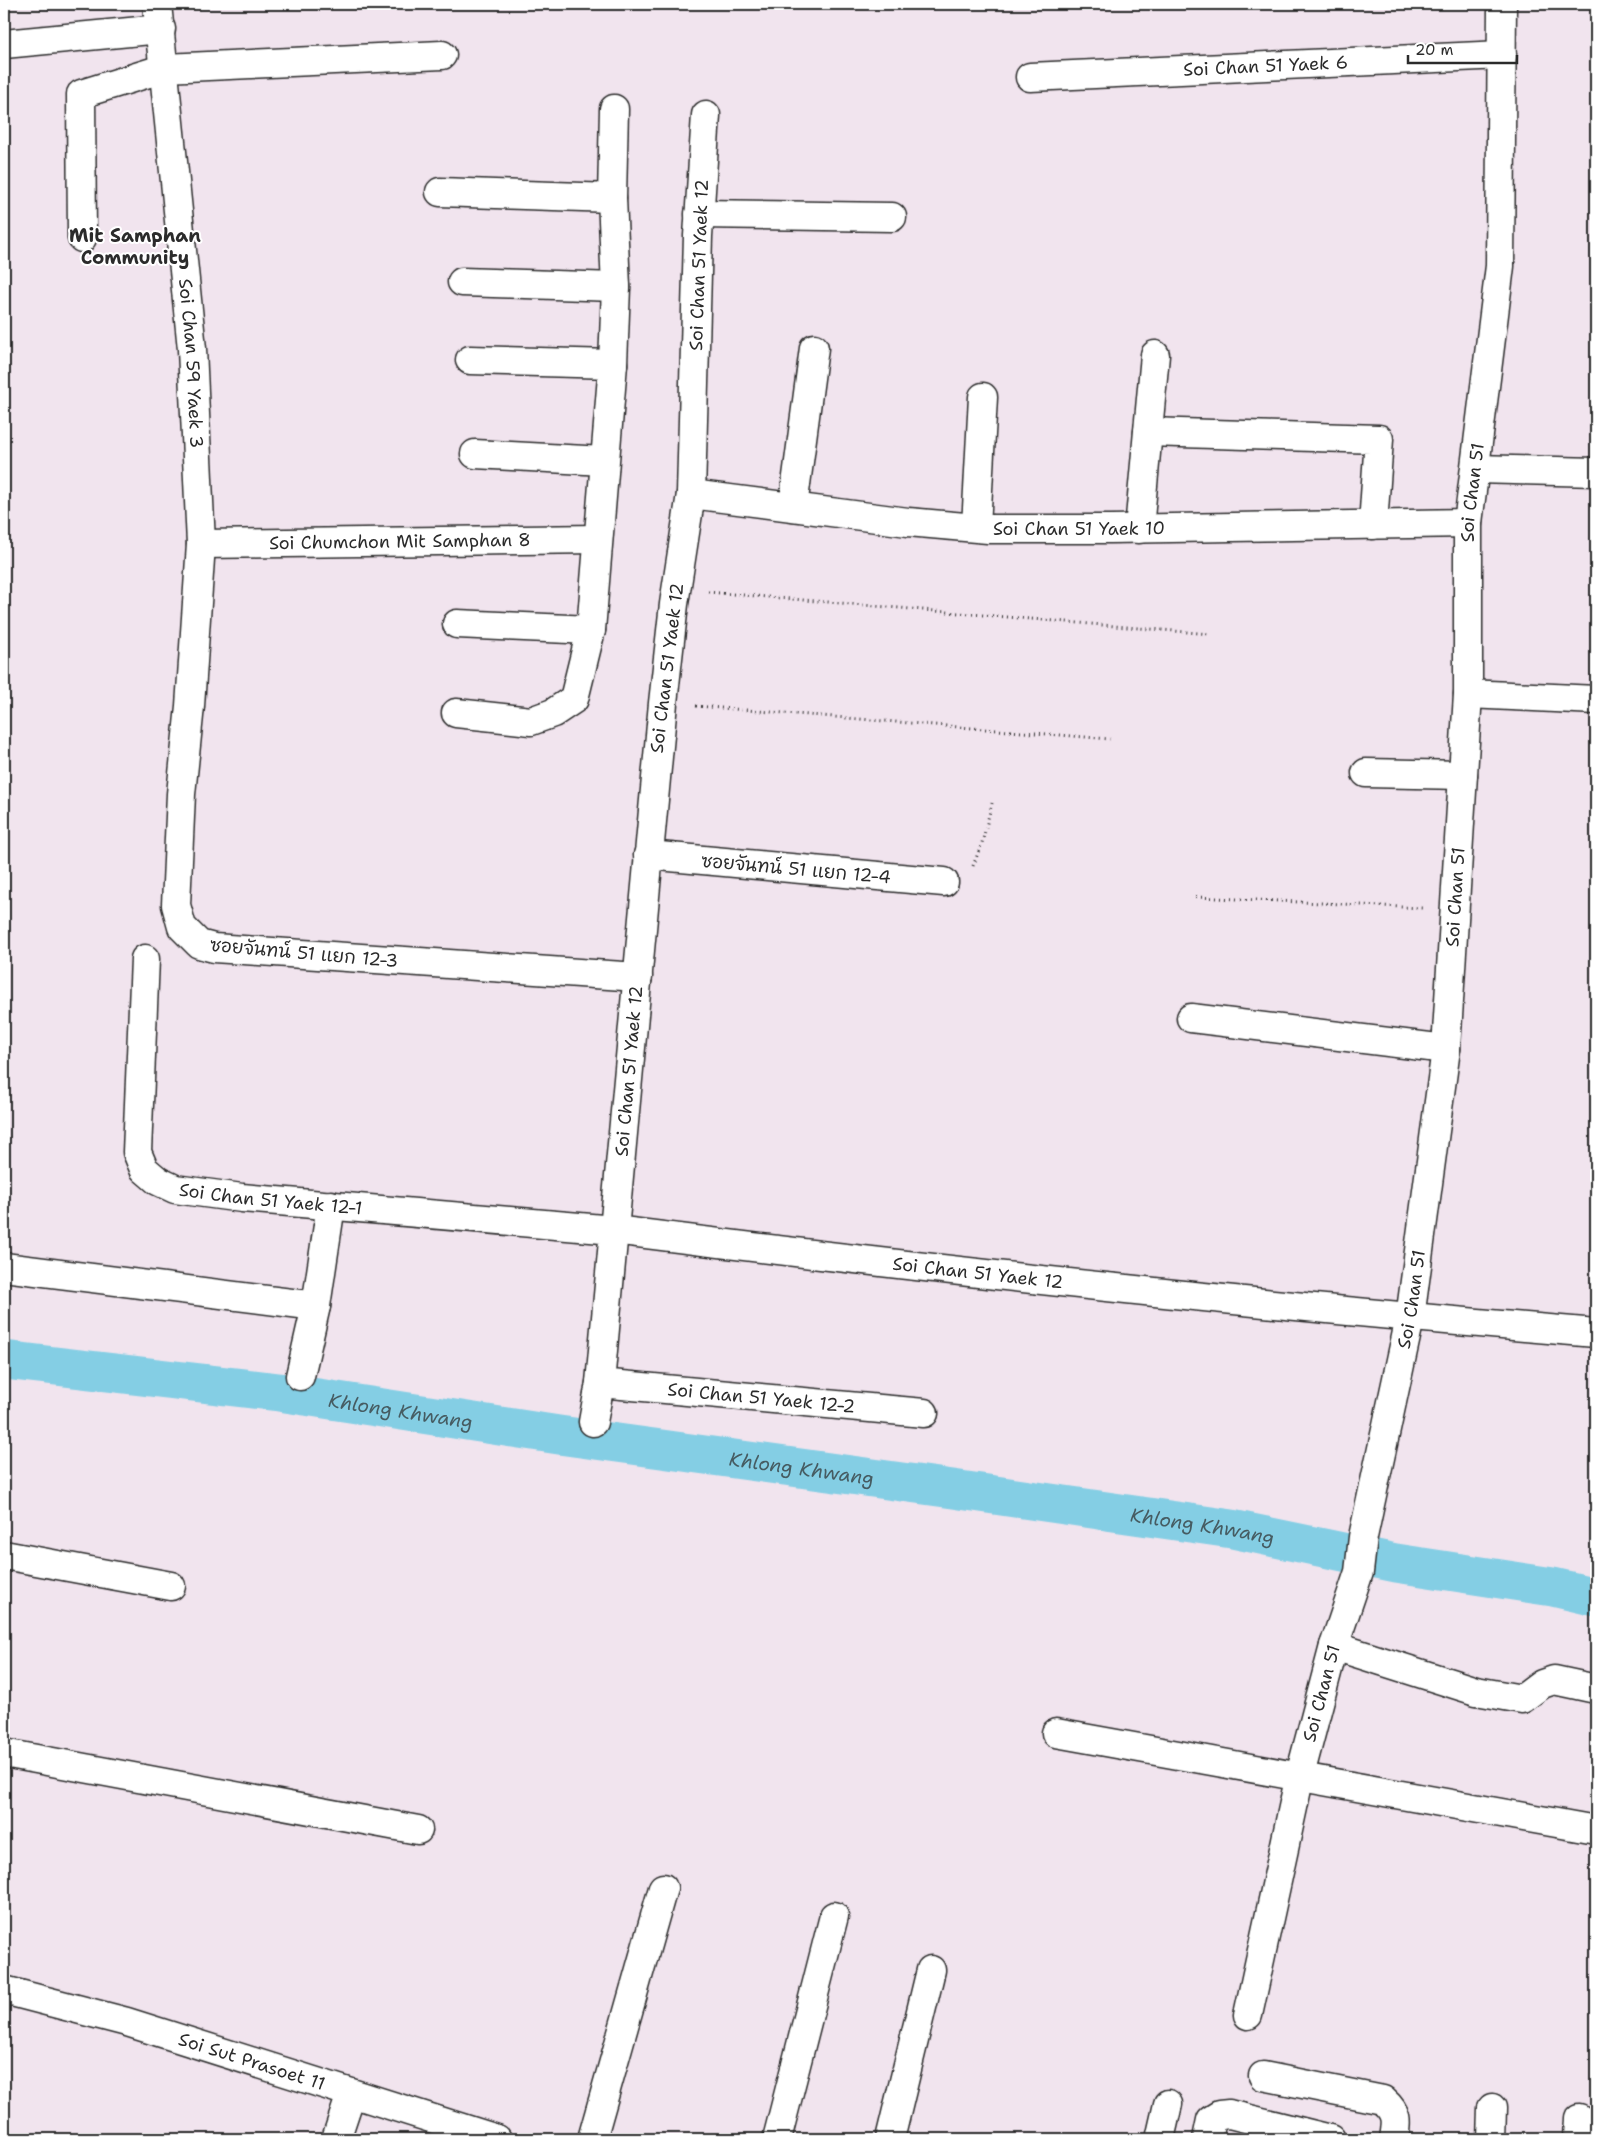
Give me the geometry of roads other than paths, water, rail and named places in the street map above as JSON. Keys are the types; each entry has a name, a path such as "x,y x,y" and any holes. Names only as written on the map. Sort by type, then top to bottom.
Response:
{"street":[{"name":"Soi Chan 51","path":"1248,2015 1300,1775 1334,1646 1359,1572 1363,1537 1410,1318 1446,1049 1453,909 1468,694 1468,523 1500,266 1502,4"},
{"path":"4,44 159,16"},
{"name":"Soi Chan 59 Yaek 3","path":"159,16 192,349 201,544"},
{"path":"82,238 81,94 165,68 442,55"},
{"name":"Soi Chan 51 Yaek 6","path":"1030,77 1502,55"},
{"path":"456,713 531,721 552,713 574,699 590,630 613,364 616,287 612,198 614,109"},
{"name":"Soi Chan 51 Yaek 12","path":"706,115 700,214 691,494 676,589 663,704 614,1230 1174,1294 1410,1318 1596,1333"},
{"path":"440,192 612,198"},
{"path":"700,214 892,217"},
{"path":"462,282 616,287"},
{"path":"793,507 814,348"},
{"path":"1139,529 1155,355"},
{"path":"470,360 613,364"},
{"path":"976,527 983,397"},
{"path":"1148,432 1379,439 1373,524"},
{"path":"476,454 604,461"},
{"path":"1476,469 1596,472"},
{"name":"Soi Chan 51 Yaek 10","path":"691,494 908,522 976,527 1139,529 1468,523"},
{"name":"Soi Chumchon Mit Samphan 8","path":"201,544 598,539"},
{"name":"ซอยจันทน์ 51 แยก 12-3","path":"201,544 190,706 181,794 176,905 182,927 199,944 214,948 638,977"},
{"path":"457,624 590,630"},
{"path":"1468,694 1596,700"},
{"path":"1366,773 1463,775"},
{"name":"ซอยจันทน์ 51 แยก 12-4","path":"648,855 944,882"},
{"name":"Soi Chan 51 Yaek 12-1","path":"145,959 137,1152 144,1169 158,1181 175,1189 242,1198 614,1230"},
{"path":"1192,1018 1446,1049"},
{"path":"300,1376 316,1306 331,1205"},
{"path":"593,1422 600,1383 614,1230"},
{"path":"4,1267 316,1306"},
{"name":"Soi Chan 51 Yaek 12-2","path":"600,1383 924,1413"},
{"path":"4,1555 171,1586"},
{"path":"1334,1646 1476,1691 1515,1698 1522,1699 1542,1684 1554,1680 1596,1689"},
{"path":"1056,1732 1596,1830"},
{"path":"4,1753 418,1830"},
{"path":"592,2139 663,1888"},
{"path":"776,2139 834,1916"},
{"path":"890,2139 931,1970"},
{"name":"Soi Sut Prasoet 11","path":"4,1990 127,2022 497,2139"},
{"path":"1263,2076 1383,2100 1392,2108 1397,2119 1394,2139"},
{"path":"336,2139 351,2094"},
{"path":"1160,2139 1168,2104"},
{"path":"1491,2139 1492,2108"},
{"path":"1207,2139 1211,2120 1219,2115 1229,2114 1331,2139"}],"waterway":[{"name":"Khlong Khwang","path":"4,1360 279,1392 559,1435 1232,1529 1396,1563 1553,1587 1596,1597"}],"district":[{"name":"Mit Samphan Community","path":"135,246"}]}
